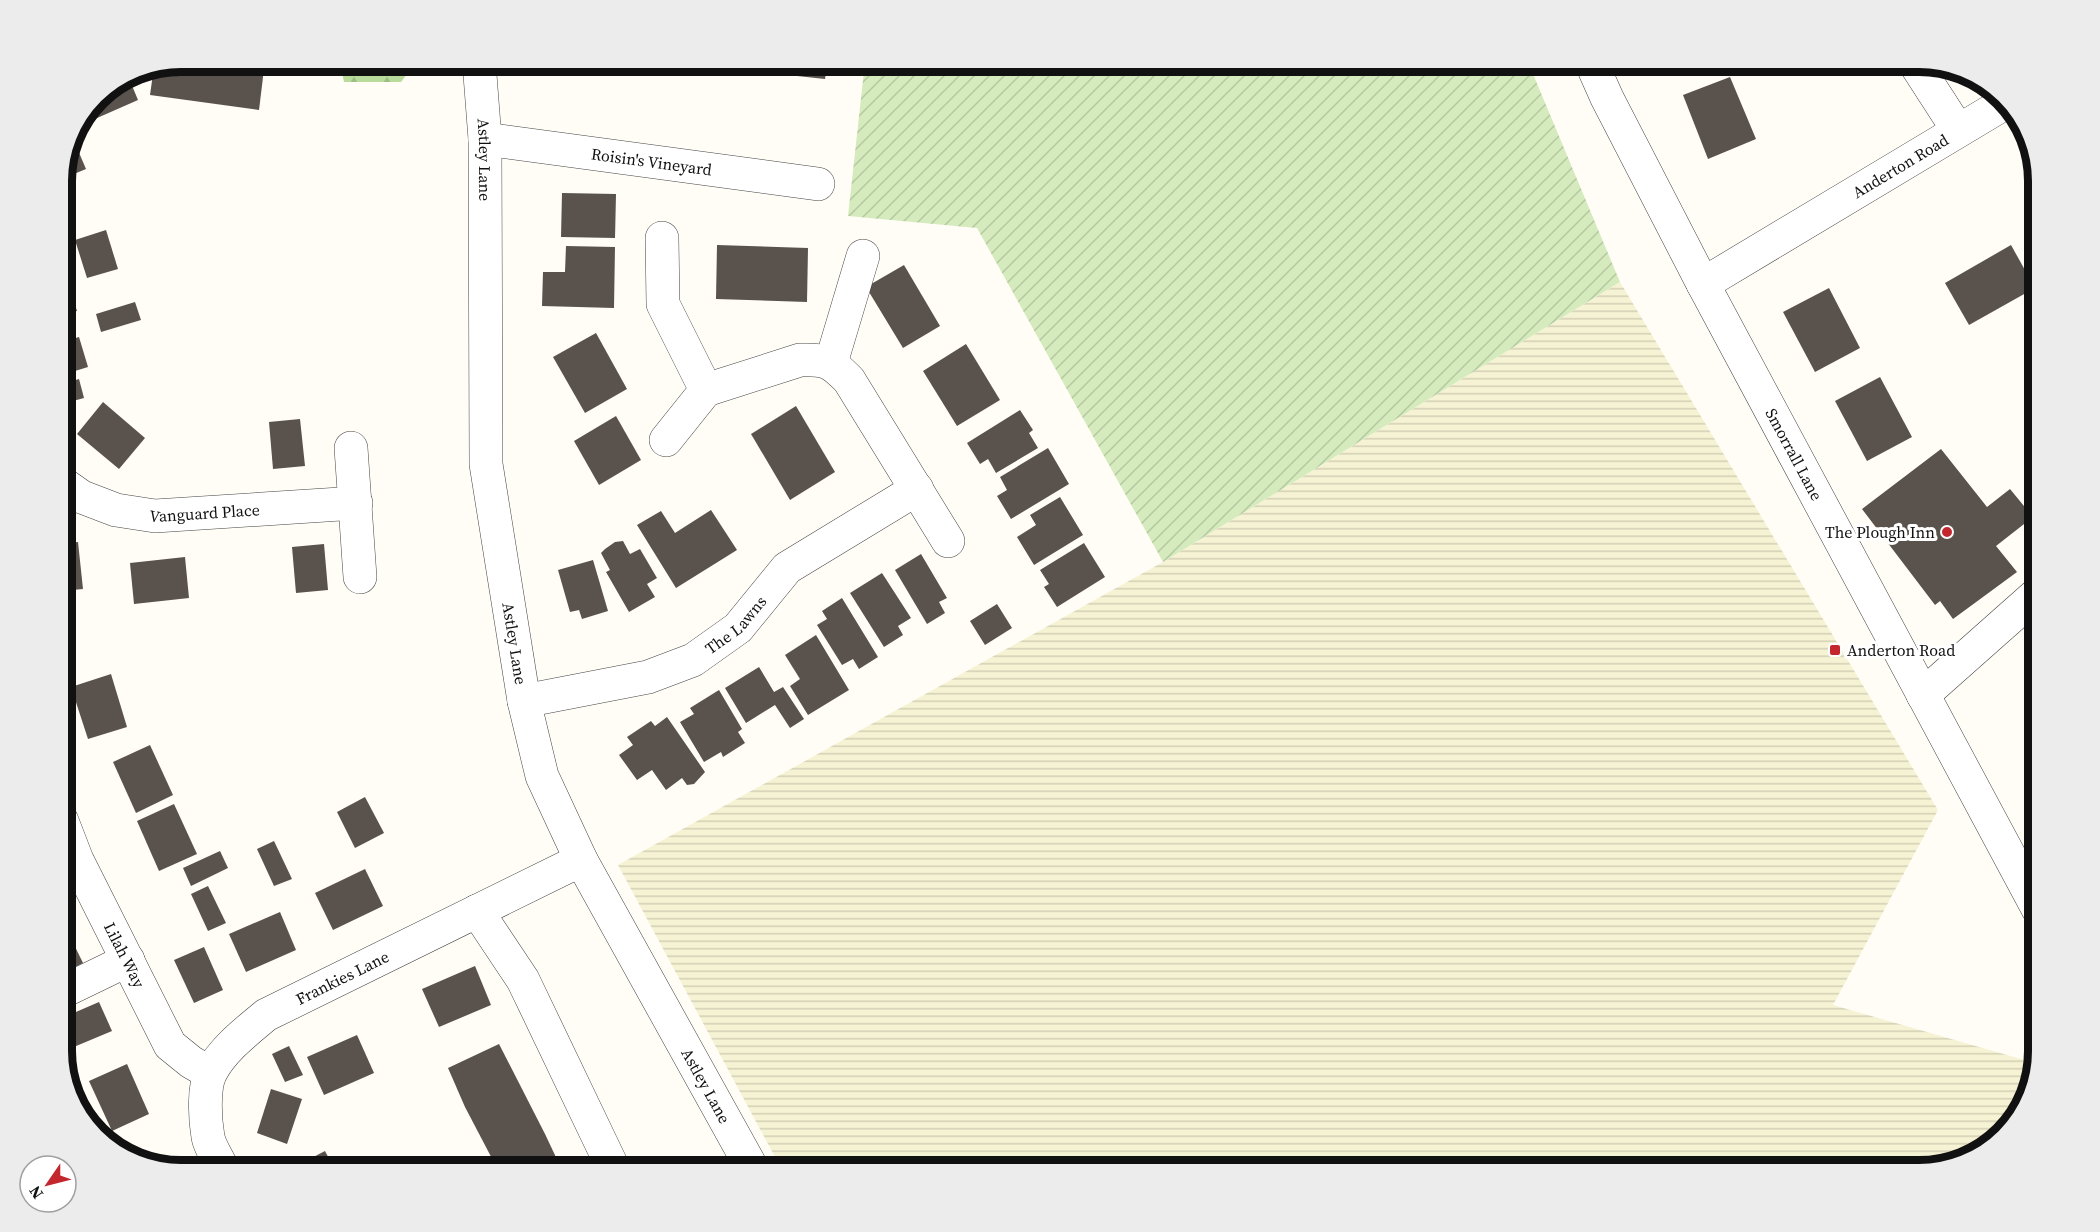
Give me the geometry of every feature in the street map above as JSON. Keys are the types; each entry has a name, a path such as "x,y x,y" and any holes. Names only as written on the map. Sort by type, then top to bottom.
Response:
{"street":[{"name":"Astley Lane","path":"480,72 485,139 486,464 524,701 542,776 581,860 747,1160"},
{"name":"Smorrall Lane","path":"1595,72 1703,284 2028,890"},
{"path":"1921,72 1958,130"},
{"name":"Anderton Road","path":"1703,284 1998,107"},
{"name":"Roisin's Vineyard","path":"485,139 818,184"},
{"path":"662,238 663,304 706,390"},
{"path":"831,363 863,256"},
{"path":"666,440 706,390 800,360 831,363 849,380 948,541"},
{"path":"351,448 360,577"},
{"name":"The Lawns","path":"524,701 648,677 693,660 738,628 787,568 917,489"},
{"name":"Vanguard Place","path":"72,490 82,497 116,510 155,516 356,503"},
{"path":"1923,695 2028,602"},
{"name":"Lilah Way","path":"72,847 171,1045 191,1062 210,1073"},
{"name":"Frankies Lane","path":"210,1073 222,1056 243,1034 266,1015 581,860"},
{"path":"477,911 523,980 609,1160"},
{"path":"72,987 128,960"},
{"path":"210,1073 206,1091 208,1138 218,1160"}],"shaded area":[{"path":"1620,282 1938,810 1833,1005 2027,1061 2020,1093 2006,1117 1985,1138 1961,1152 1919,1160 777,1160 618,865 1163,562"}],"green space":[{"path":"342,72 408,72 401,82 344,82"},
{"path":"864,72 1532,72 1620,282 1163,562 977,228 848,216"}],"building":[{"path":"264,72 259,110 150,95 153,76 160,74"},
{"path":"797,72 826,72 825,79 797,76"},
{"path":"1730,77 1756,139 1708,159 1683,95"},
{"path":"131,84 138,100 89,121 109,99"},
{"path":"77,149 86,169 72,175"},
{"path":"562,193 616,194 615,238 561,237"},
{"path":"106,230 118,269 87,278 75,240"},
{"path":"717,245 808,248 807,302 716,299"},
{"path":"2011,245 2028,275 2028,292 1969,325 1945,283"},
{"path":"566,246 615,247 614,308 542,306 543,272 565,272"},
{"path":"904,265 940,326 903,348 866,287"},
{"path":"1829,288 1860,348 1815,372 1783,312"},
{"path":"72,296 77,311 72,312"},
{"path":"135,302 141,320 101,332 96,314"},
{"path":"596,333 627,389 585,413 553,357"},
{"path":"79,337 88,367 72,372 72,339"},
{"path":"966,344 1000,400 957,426 923,371"},
{"path":"1880,377 1912,437 1867,461 1835,401"},
{"path":"79,379 84,398 72,401 72,381"},
{"path":"103,402 145,438 119,469 77,434"},
{"path":"796,406 835,472 790,500 751,434"},
{"path":"1020,410 1033,430 1029,433 1038,448 996,473 988,459 980,464 967,443"},
{"path":"616,416 641,460 599,485 574,441"},
{"path":"300,419 305,466 273,469 269,422"},
{"path":"1048,448 1069,484 1011,519 997,496 1007,490 1000,477"},
{"name":"The Plough Inn","path":"1941,449 1987,507 2010,489 2028,511 2028,521 1996,546 2017,572 1953,619 1940,601 1935,605 1862,509"},
{"path":"1060,497 1083,535 1034,565 1017,537 1036,525 1030,515"},
{"path":"711,510 737,550 676,588 637,525 661,511 675,533"},
{"path":"623,541 630,554 640,549 657,578 647,584 655,597 629,612 606,572 610,570 601,553 615,542"},
{"path":"78,542 83,589 72,590 72,543"},
{"path":"1084,543 1105,577 1057,607 1044,587 1049,584 1040,570"},
{"path":"324,544 328,590 296,593 292,547"},
{"path":"921,554 947,598 939,602 945,613 927,624 895,570"},
{"path":"185,557 189,598 134,604 130,563"},
{"path":"593,560 608,611 582,619 579,610 570,612 558,570"},
{"path":"882,573 911,618 898,626 903,635 884,647 850,593"},
{"path":"842,598 878,657 859,669 853,659 842,665 817,625 827,619 822,611"},
{"path":"997,604 1012,628 985,645 970,621"},
{"path":"816,635 849,690 808,715 790,686 800,679 785,655"},
{"path":"759,667 774,692 783,687 804,719 790,728 775,705 746,723 725,688"},
{"path":"111,674 127,727 88,739 72,687"},
{"path":"719,690 742,729 738,732 745,743 723,757 721,752 704,762 680,722 694,714 690,708"},
{"path":"667,717 705,772 694,784 687,785 682,778 666,790 652,770 637,780 619,755 633,745 627,737 651,721 655,726"},
{"path":"150,745 173,795 136,813 113,762"},
{"path":"365,797 384,833 355,848 337,812"},
{"path":"174,804 197,854 159,871 137,821"},
{"path":"274,841 292,879 274,886 257,849"},
{"path":"220,851 228,868 191,886 183,868"},
{"path":"365,869 383,906 333,930 315,893"},
{"path":"208,886 226,923 208,931 191,894"},
{"path":"280,912 296,950 246,972 229,934"},
{"path":"72,940 83,963 72,969"},
{"path":"204,947 223,990 194,1003 174,960"},
{"path":"475,966 491,1005 439,1027 422,989"},
{"path":"99,1002 112,1031 72,1048 72,1014"},
{"path":"357,1035 374,1073 324,1095 307,1057"},
{"path":"499,1044 557,1160 493,1160 448,1068"},
{"path":"289,1046 303,1075 285,1082 272,1054"},
{"path":"127,1064 149,1114 112,1131 89,1081"},
{"path":"271,1089 302,1099 287,1144 257,1133"},
{"path":"325,1151 330,1160 308,1160"}],"place":[{"name":"The Plough Inn","path":"1947,532"},
{"name":"Anderton Road","path":"1835,650"}]}
